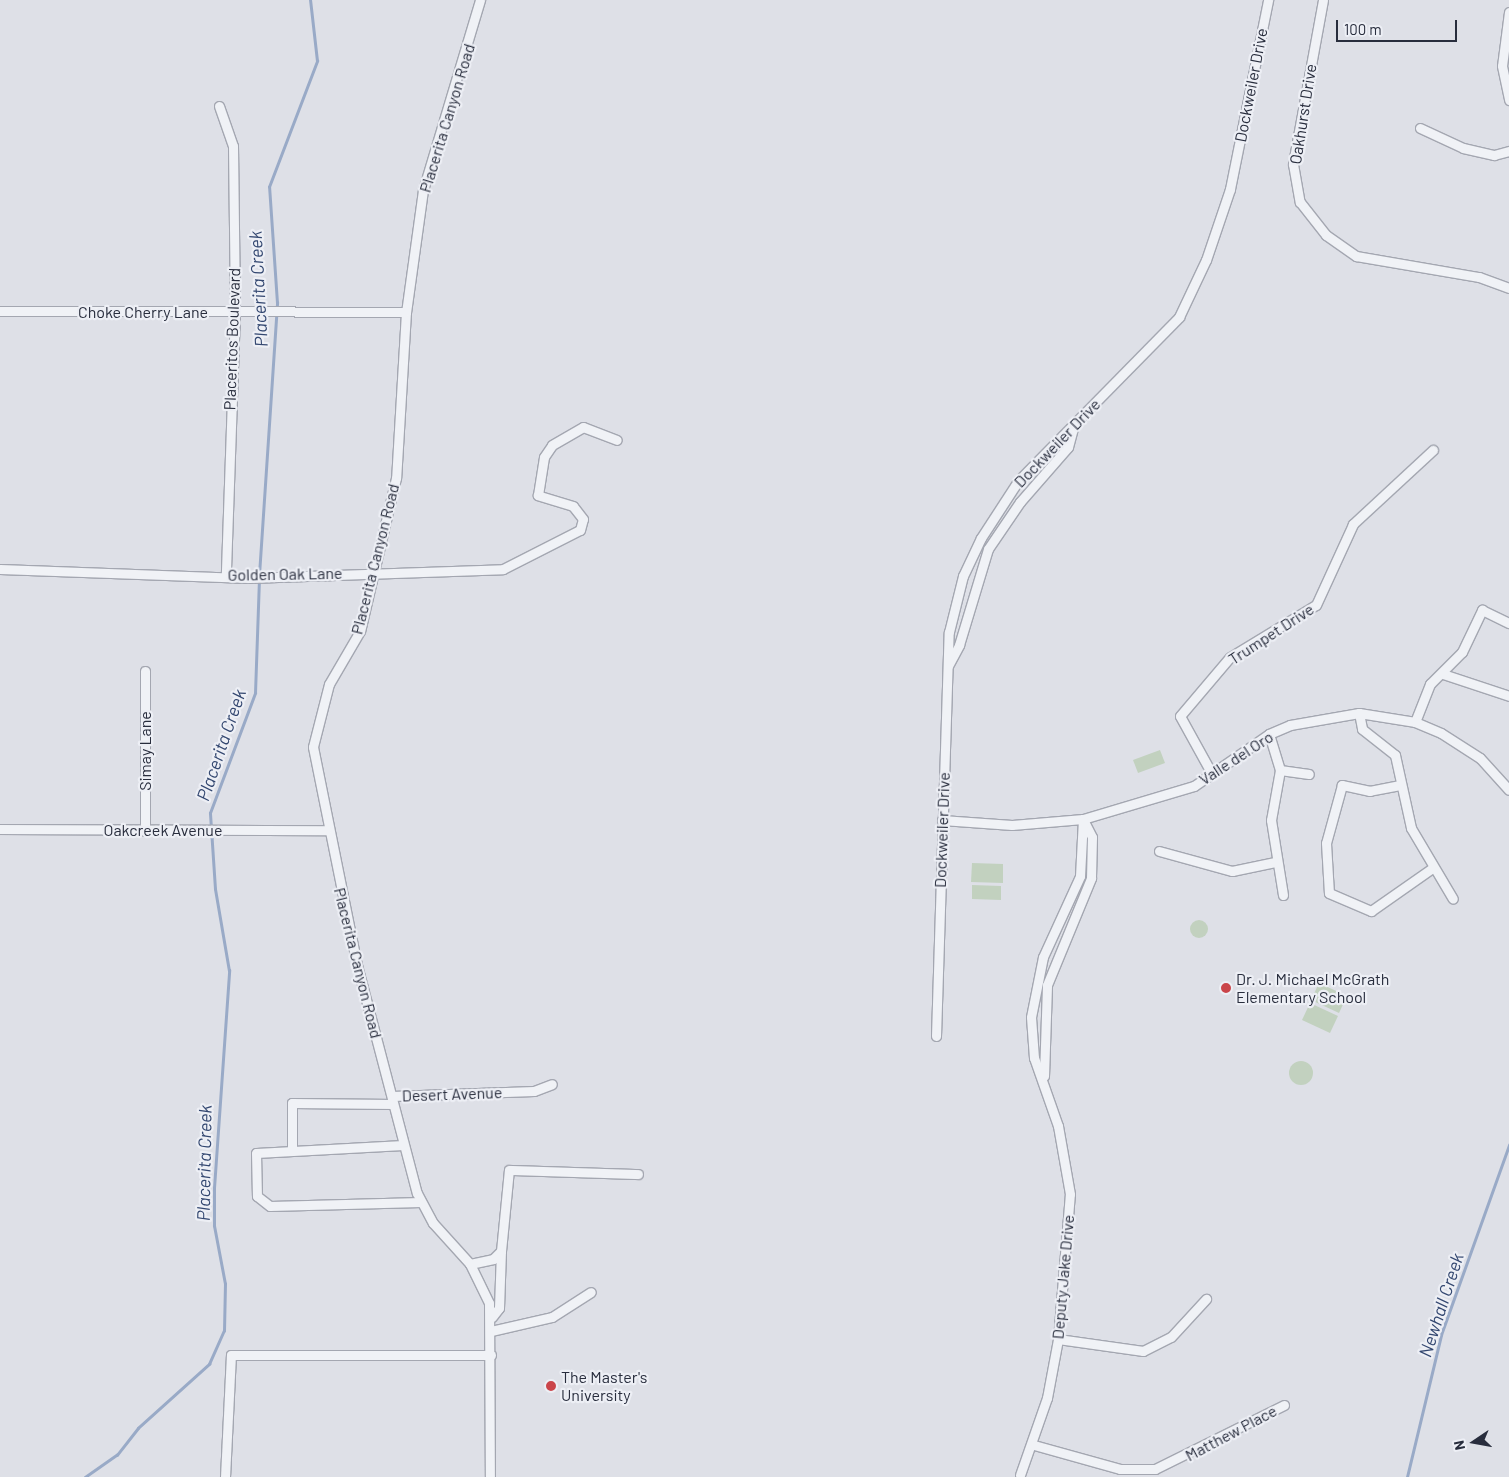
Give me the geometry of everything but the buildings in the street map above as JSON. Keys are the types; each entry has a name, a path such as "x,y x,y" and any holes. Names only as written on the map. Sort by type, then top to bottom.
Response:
{"street":[{"name":"Placerita Canyon Road","path":"480,0 427,172 406,312 396,478 360,631 329,684 313,748 326,830 403,1145 421,1202 432,1223 470,1264 492,1317 490,1477"},
{"name":"Dockweiler Drive","path":"936,1036 947,667 956,601 981,538 1018,481 1073,428 1179,316 1206,260 1230,189 1268,0"},
{"name":"Oakhurst Drive","path":"1323,0 1293,164 1300,202 1326,235 1356,256 1479,277 1509,288"},
{"path":"1509,12 1502,66 1509,100"},
{"name":"Placeritos Boulevard","path":"219,106 234,146 235,312 226,576"},
{"path":"1420,128 1463,148 1494,155 1509,151"},
{"name":"Choke Cherry Lane","path":"0,311 406,312"},
{"name":"Golden Oak Lane","path":"0,570 226,576 374,574 503,569 570,537 580,530 583,519 573,506 538,495 544,457 562,436 582,427 617,440"},
{"path":"947,667 959,646 988,549 1020,502 1068,447 1073,428"},
{"name":"Trumpet Drive","path":"1212,774 1180,716 1230,657 1316,605 1353,524 1433,450"},
{"path":"1415,722 1430,684 1443,674 1462,652 1482,610 1509,623"},
{"name":"Simay Lane","path":"145,671 145,831"},
{"path":"1443,674 1509,696"},
{"path":"1358,713 1362,729 1395,755 1400,785 1411,828 1432,869 1453,899"},
{"name":"Valle del Oro","path":"942,820 1012,825 1083,819 1172,794 1212,774 1269,734 1316,718 1358,713 1415,722 1480,758 1509,790"},
{"path":"1269,734 1280,770 1271,820 1275,862 1283,895"},
{"path":"1280,770 1309,774"},
{"path":"1400,785 1370,791 1342,785 1326,844 1329,893 1371,911 1432,869"},
{"name":"Deputy Jake Drive","path":"1020,1475 1034,1445 1058,1339 1070,1194 1066,1158 1044,1076 1034,1058 1031,1036 1033,996 1043,957 1076,890 1083,819"},
{"name":"Oakcreek Avenue","path":"0,829 145,831 326,830"},
{"path":"1159,851 1232,871 1275,862"},
{"name":"Desert Avenue","path":"292,1150 292,1104 393,1100 511,1091 552,1084"},
{"path":"403,1145 256,1153 257,1196 266,1206 421,1202"},
{"path":"492,1317 499,1308 501,1251 509,1170 638,1174"},
{"path":"470,1264 493,1260 501,1251"},
{"path":"491,1331 552,1317 591,1292"},
{"path":"1058,1339 1143,1351 1171,1337 1206,1299"},
{"path":"225,1477 231,1356 491,1355"},
{"name":"Matthew Place","path":"1034,1445 1120,1469 1156,1469 1284,1405"}],"green space":[{"path":"1160,750 1165,763 1138,773 1133,760"},
{"path":"972,863 1003,864 1003,883 971,882"},
{"path":"972,885 1001,886 1001,900 972,899"},
{"path":"1199,920 1205,923 1208,929 1205,935 1199,938 1193,935 1190,929 1193,923"},
{"path":"1319,983 1347,996 1339,1013 1311,1000"},
{"path":"1310,1003 1338,1016 1330,1033 1302,1020"},
{"path":"1301,1061 1309,1065 1313,1073 1309,1081 1301,1085 1293,1081 1289,1073 1293,1065"}],"waterway":[{"name":"Placerita Creek","path":"259,575 277,303 269,187 317,61 310,0"},
{"name":"Placerita Creek","path":"85,1477 117,1455 138,1428 209,1364 224,1331 225,1284 214,1226 214,1188 229,971 215,889 210,813 255,693 259,580"},
{"name":"Newhall Creek","path":"1407,1477 1441,1335 1509,1145"}],"place":[{"name":"Dr. J. Michael McGrath Elementary School","path":"1226,988"},
{"name":"The Master's University","path":"551,1386"}]}
